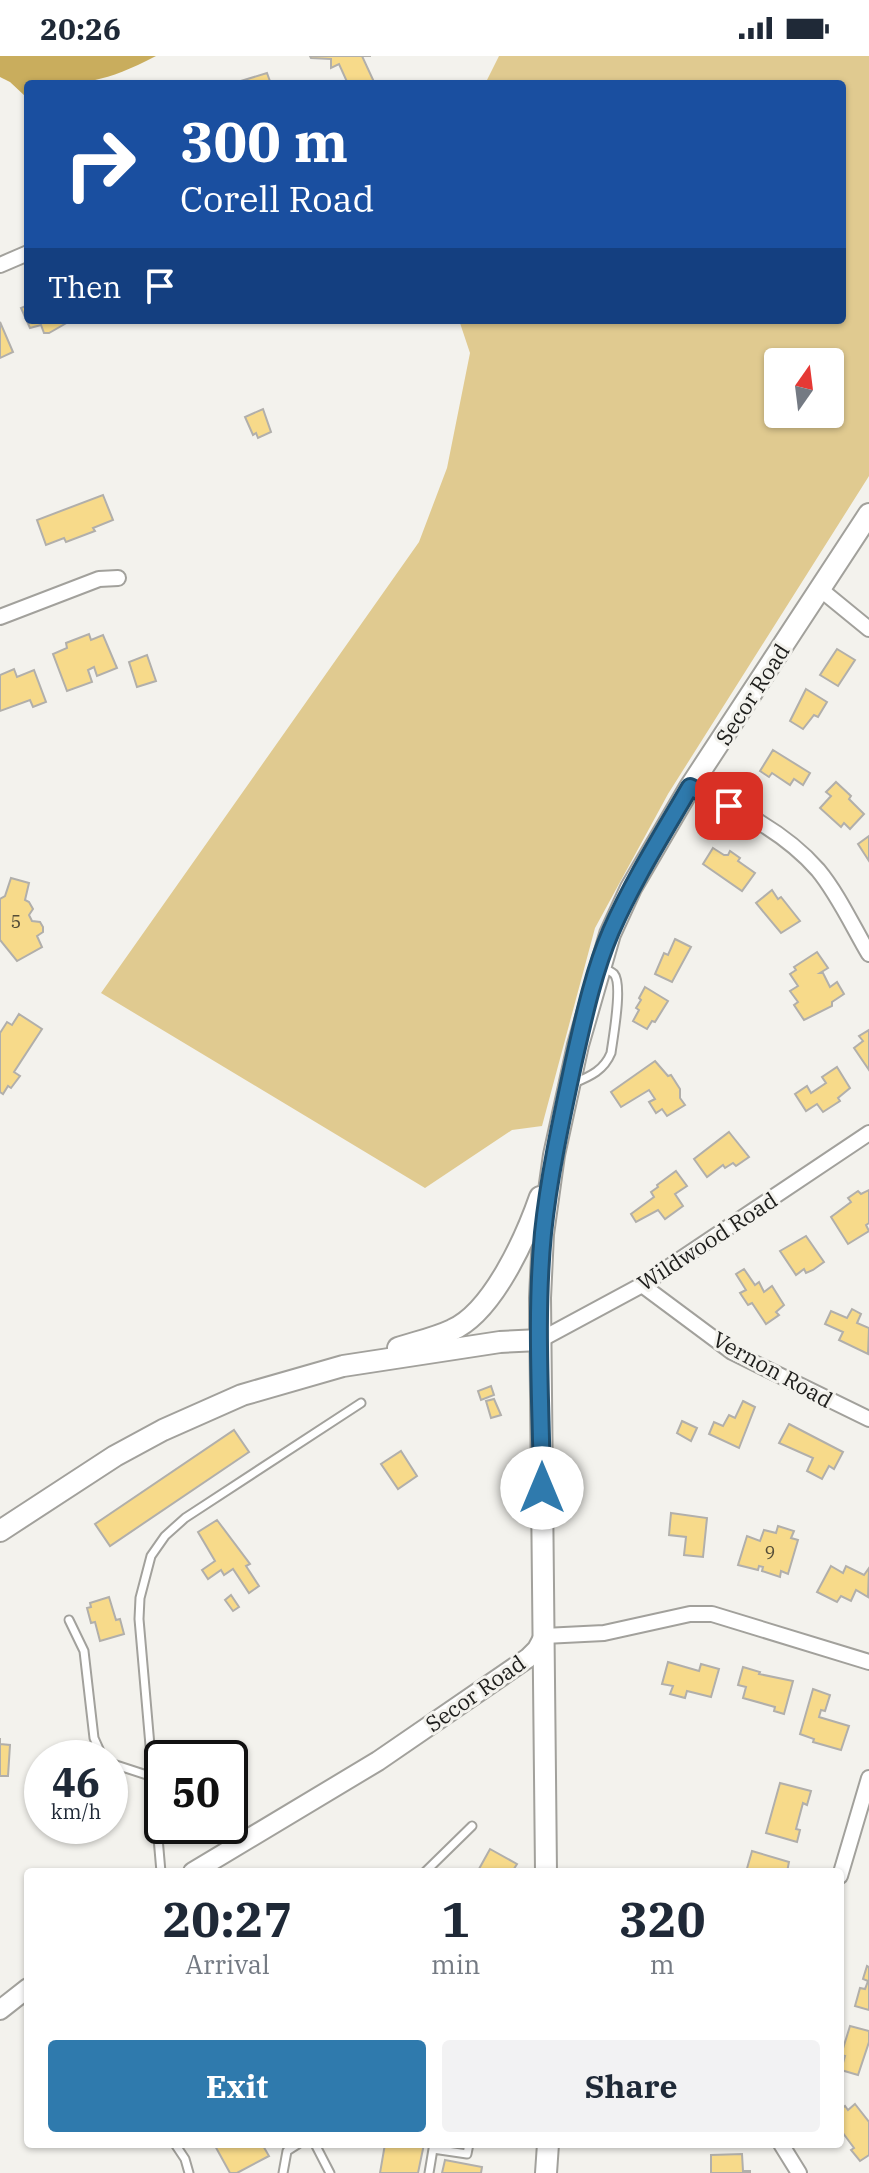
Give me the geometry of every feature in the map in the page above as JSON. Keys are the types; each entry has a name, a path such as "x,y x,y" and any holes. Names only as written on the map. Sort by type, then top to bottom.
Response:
{"main road":[{"name":"Secor Road","path":"544,1636 540,1340 543,1234 554,1155 599,966 631,888 690,787 869,514"},
{"path":"0,1531 103,1463 163,1430 253,1391 343,1366 455,1329 482,1305 503,1277 524,1238 554,1155"},
{"path":"343,1366 500,1342 540,1340"},
{"path":"544,1636 546,1868"},
{"path":"546,2173 548,2148"}],"street":[{"path":"0,265 24,255"},
{"path":"0,617 99,579 118,578"},
{"path":"820,589 869,629"},
{"path":"690,787 749,815 796,848 820,872 869,954"},
{"name":"Wildwood Road","path":"540,1340 642,1285 869,1133"},
{"name":"Vernon Road","path":"642,1285 732,1352 869,1419"},
{"path":"544,1636 604,1633 690,1614 712,1614 869,1662"},
{"name":"Secor Road","path":"200,1868 378,1761 528,1658 544,1636"},
{"path":"842,1868 869,1778"},
{"path":"0,2010 24,1991"},
{"path":"783,2148 799,2173"}],"lane":[{"path":"569,1086 595,1074 611,1053 618,990 616,977 599,966"},
{"path":"150,1740 139,1619 142,1586 151,1556 165,1536 185,1518 361,1403"},
{"path":"69,1620 84,1651 95,1740"},
{"path":"429,1868 472,1826"},
{"path":"159,1844 161,1868"},
{"path":"178,2148 189,2173"},
{"path":"283,2173 287,2151 292,2148"},
{"path":"317,2148 330,2173"},
{"path":"429,2173 433,2149 467,2154 468,2148"}],"shaded area":[{"path":"0,56 156,56 122,72 94,80 24,80 24,95 0,77"},
{"path":"499,56 869,56 869,476 668,794 595,928 542,1126 512,1130 425,1188 101,993 419,542 447,468 470,353 460,324 846,324 846,80 487,80"}],"building":[{"path":"362,56 373,80 346,80 339,64 331,68 331,59 311,58"},
{"path":"267,73 270,80 244,80"},
{"path":"0,322 13,352 0,358"},
{"path":"28,324 65,324 49,333 44,333 41,325 30,328"},
{"path":"263,409 271,432 258,438 256,433 253,435 245,417"},
{"path":"103,495 113,520 66,542 64,538 46,545 37,520"},
{"path":"89,634 91,640 103,635 117,668 97,676 94,667 88,670 92,682 67,691 53,654 67,648 66,643"},
{"path":"837,649 855,660 838,686 820,675"},
{"path":"147,655 156,681 137,687 129,662"},
{"path":"14,669 17,677 34,670 46,702 33,707 30,700 0,711 0,675"},
{"path":"806,689 827,702 818,717 814,715 803,729 790,721"},
{"path":"773,750 810,773 803,785 794,779 790,785 772,773 769,777 760,771"},
{"path":"836,782 864,814 850,829 844,823 841,827 820,808 831,796 826,792"},
{"path":"869,836 869,861 858,844"},
{"path":"713,848 724,855 730,851 755,873 742,891 703,864"},
{"path":"11,878 29,883 25,900 33,909 29,915 32,921 40,922 43,927 43,932 37,936 42,947 17,961 0,940 0,899 5,896"},
{"path":"772,890 800,921 781,933 756,903"},
{"path":"675,939 691,947 672,982 655,974 664,953 668,955"},
{"path":"817,952 828,968 820,973 823,973 830,987 837,982 844,994 832,1002 832,1006 804,1020 794,1005 798,1002 790,991 798,986 790,974 796,970 794,967"},
{"path":"645,987 668,1001 647,1029 633,1021"},
{"path":"19,1014 42,1029 14,1072 20,1076 3,1094 0,1092 0,1033 7,1022 12,1025"},
{"path":"869,1030 869,1070 854,1048 863,1041 859,1036"},
{"path":"655,1061 668,1076 671,1075 685,1105 667,1116 662,1109 656,1113 649,1102 655,1099 649,1090 621,1107 611,1092"},
{"path":"837,1067 850,1088 838,1098 840,1101 823,1112 817,1104 806,1111 795,1094 807,1086 811,1093 826,1083 822,1077"},
{"path":"729,1132 749,1157 736,1166 733,1163 725,1168 723,1165 707,1177 694,1159"},
{"path":"676,1171 687,1186 675,1194 683,1206 665,1219 658,1210 636,1222 631,1214 654,1197 651,1192"},
{"path":"869,1190 869,1223 866,1225 869,1231 848,1244 831,1217 851,1202 848,1198 858,1191 861,1194"},
{"path":"806,1236 824,1262 813,1270 806,1273 804,1269 796,1275 780,1251"},
{"path":"744,1269 755,1285 759,1282 764,1292 772,1286 784,1305 776,1312 779,1315 766,1324 752,1303 748,1305 740,1293 746,1290 736,1274"},
{"path":"852,1309 861,1314 857,1323 869,1328 868,1354 839,1340 843,1332 825,1324 831,1311 847,1318"},
{"path":"491,1386 494,1395 481,1400 478,1391"},
{"path":"494,1399 501,1415 491,1418 486,1401"},
{"path":"743,1401 755,1407 739,1448 709,1434 714,1422 723,1426 729,1415 735,1418"},
{"path":"682,1421 697,1428 691,1441 677,1433"},
{"path":"789,1424 843,1452 834,1469 829,1466 822,1479 807,1471 813,1458 779,1443"},
{"path":"234,1430 249,1452 110,1546 95,1524"},
{"path":"401,1451 417,1476 398,1489 381,1464"},
{"path":"671,1513 707,1518 703,1557 684,1555 686,1537 669,1535"},
{"path":"217,1520 250,1564 246,1566 259,1586 249,1593 233,1569 224,1575 221,1570 208,1579 202,1570 215,1561 198,1532"},
{"path":"778,1526 794,1531 791,1538 798,1540 788,1574 781,1571 780,1577 762,1571 763,1567 759,1566 758,1570 738,1565 747,1536 760,1541 764,1530 776,1533"},
{"path":"831,1566 843,1573 846,1566 864,1575 869,1568 868,1597 856,1590 851,1601 841,1596 837,1602 817,1592"},
{"path":"231,1595 239,1607 233,1611 225,1600"},
{"path":"109,1597 124,1634 100,1641 87,1608 91,1607 90,1603"},
{"path":"668,1662 699,1671 701,1664 719,1669 711,1697 687,1691 685,1698 670,1694 673,1686 662,1684"},
{"path":"743,1667 759,1674 793,1681 784,1714 774,1711 775,1707 743,1698 746,1687 738,1685"},
{"path":"813,1689 830,1695 825,1711 821,1710 819,1717 849,1726 841,1750 813,1742 814,1739 800,1734"},
{"path":"0,1744 10,1745 8,1776 0,1776"},
{"path":"780,1783 811,1791 807,1805 803,1803 796,1829 800,1830 797,1842 766,1833"},
{"path":"490,1849 517,1864 514,1868 480,1868"},
{"path":"752,1851 789,1862 788,1868 747,1868"},
{"path":"869,1967 869,2010 855,2006 860,1988 865,1989 868,1981 863,1979"},
{"path":"850,2026 869,2031 869,2042 858,2075 844,2071 844,2045"},
{"path":"855,2104 869,2122 869,2155 860,2161 844,2134 844,2107 848,2110"},
{"path":"216,2148 264,2148 269,2156 237,2173 230,2173"},
{"path":"384,2148 423,2148 418,2173 380,2173"},
{"path":"742,2154 743,2171 750,2173 711,2173 711,2155"},
{"path":"445,2160 482,2167 481,2173 442,2173"}],"route":[{"path":"542,1488 540,1298 543,1234 554,1155 598,970 631,888 690,787 729,806"}]}
